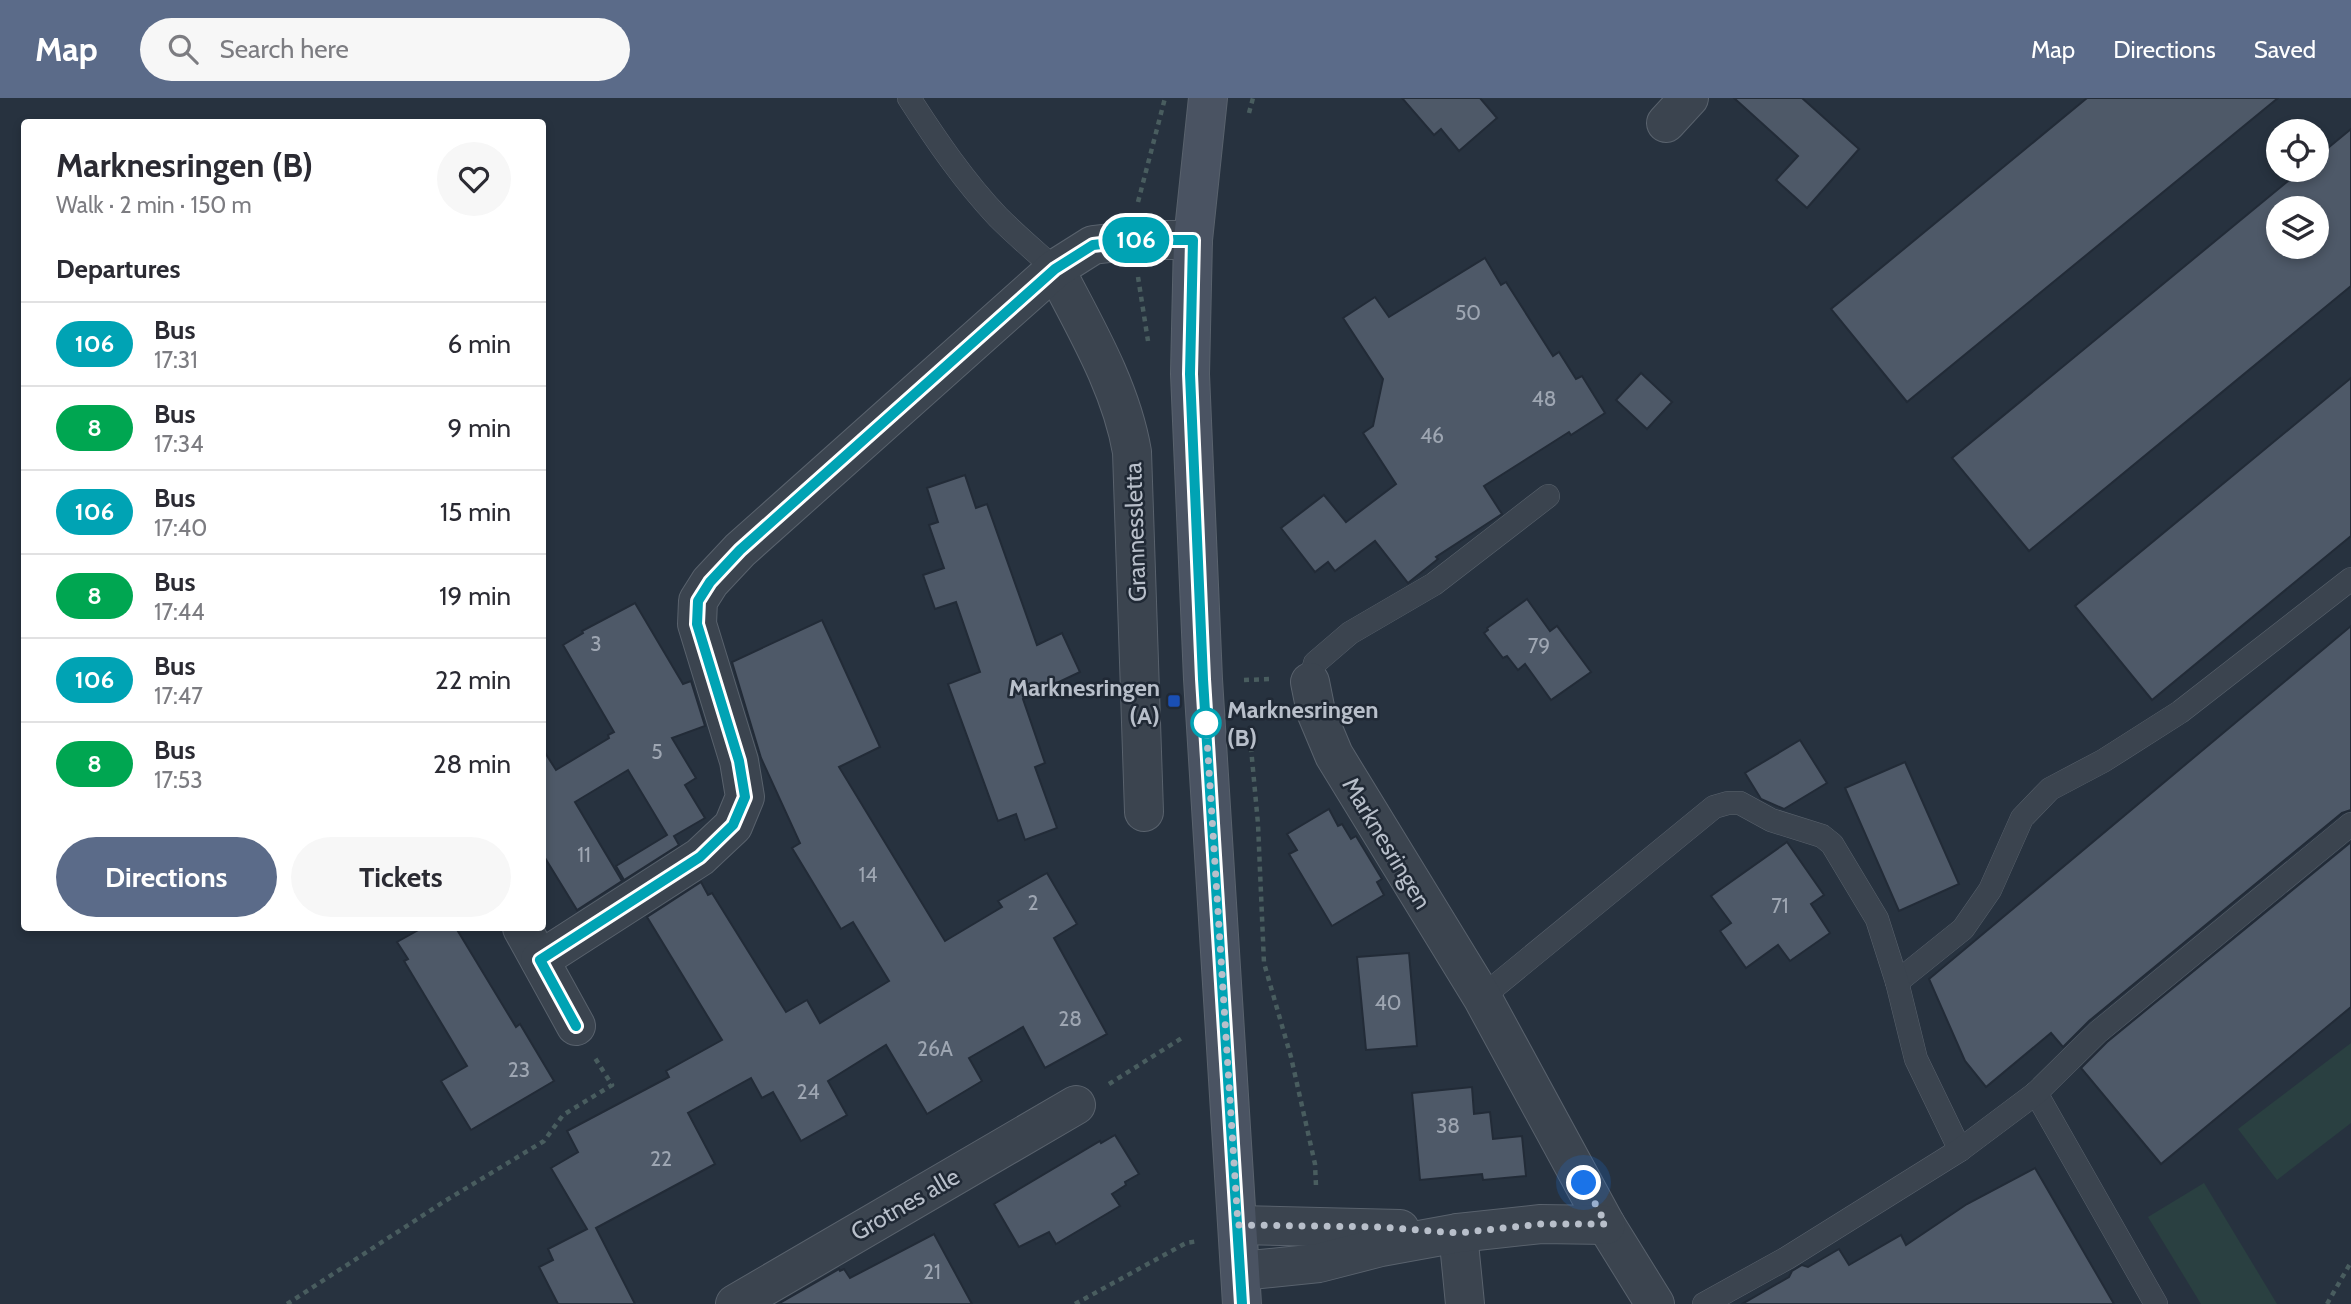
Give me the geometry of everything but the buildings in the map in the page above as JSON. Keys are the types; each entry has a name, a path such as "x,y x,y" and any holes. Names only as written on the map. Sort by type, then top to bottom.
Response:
{"main road":[{"path":"1208,98 1193,240 1190,374 1223,1232 1241,1287"}],"street":[{"path":"576,1026 531,944 700,857 733,825 745,797 739,761 697,624 698,601 710,582 740,550 1055,269 1093,245 1136,240 1193,240"},
{"name":"Grannessletta","path":"1055,269 1097,351 1128,426 1132,452 1144,812"},
{"name":"Marknesringen","path":"1310,682 1316,712 1334,755 1482,997 1606,1224 1655,1304"},
{"name":"Grotnes alle","path":"735,1304 1076,1105"},
{"path":"1241,1287 1381,1247 1458,1233 1541,1224 1606,1224"},
{"path":"1223,1232 1380,1227 1458,1233"},
{"path":"1458,1233 1465,1304"}],"lane":[{"path":"909,98 970,186 1000,219 1055,269"},
{"path":"1310,682 1315,663 1350,634 1434,584 1548,496"},
{"path":"1897,982 1962,929 1990,890 2022,818 2050,789 2103,761 2180,712 2351,579"},
{"path":"1482,997 1714,807 1740,803 1771,820 1822,836 1832,844 1877,919 1897,982 1916,1059 1960,1150"},
{"path":"1704,1304 1787,1258 1960,1150 2036,1093 2098,1032 2351,824"},
{"path":"2036,1093 2155,1304"}],"path":[{"path":"1137,207 1165,98"},
{"path":"1247,122 1253,98"},
{"path":"1137,267 1149,347"},
{"path":"1243,667 1246,693"},
{"path":"1250,732 1258,824 1264,963 1291,1056 1315,1164 1317,1227"},
{"path":"287,1304 445,1201 544,1141 563,1115 612,1085 576,1026"},
{"path":"1076,1105 1187,1035"},
{"path":"1075,1304 1185,1243 1223,1232"},
{"path":"2328,1304 2351,1262"}],"green space":[{"path":"2351,1043 2351,1123 2277,1180 2238,1129"},
{"path":"2204,1183 2277,1304 2201,1304 2148,1217"}],"bus line":[{"name":"106","path":"576,1026 540,960 700,857 733,825 745,797 739,761 697,624 698,601 710,582 740,550 1055,269 1093,245 1136,240 1193,240 1190,374 1203,679 1242,1304"}],"place":[{"name":"Marknesringen (A)","path":"1174,701"},
{"name":"Marknesringen (B)","path":"1206,723"}],"route":[{"path":"1206,723 1238,1225 1380,1227 1458,1233 1541,1224 1606,1224 1584,1183"}]}
